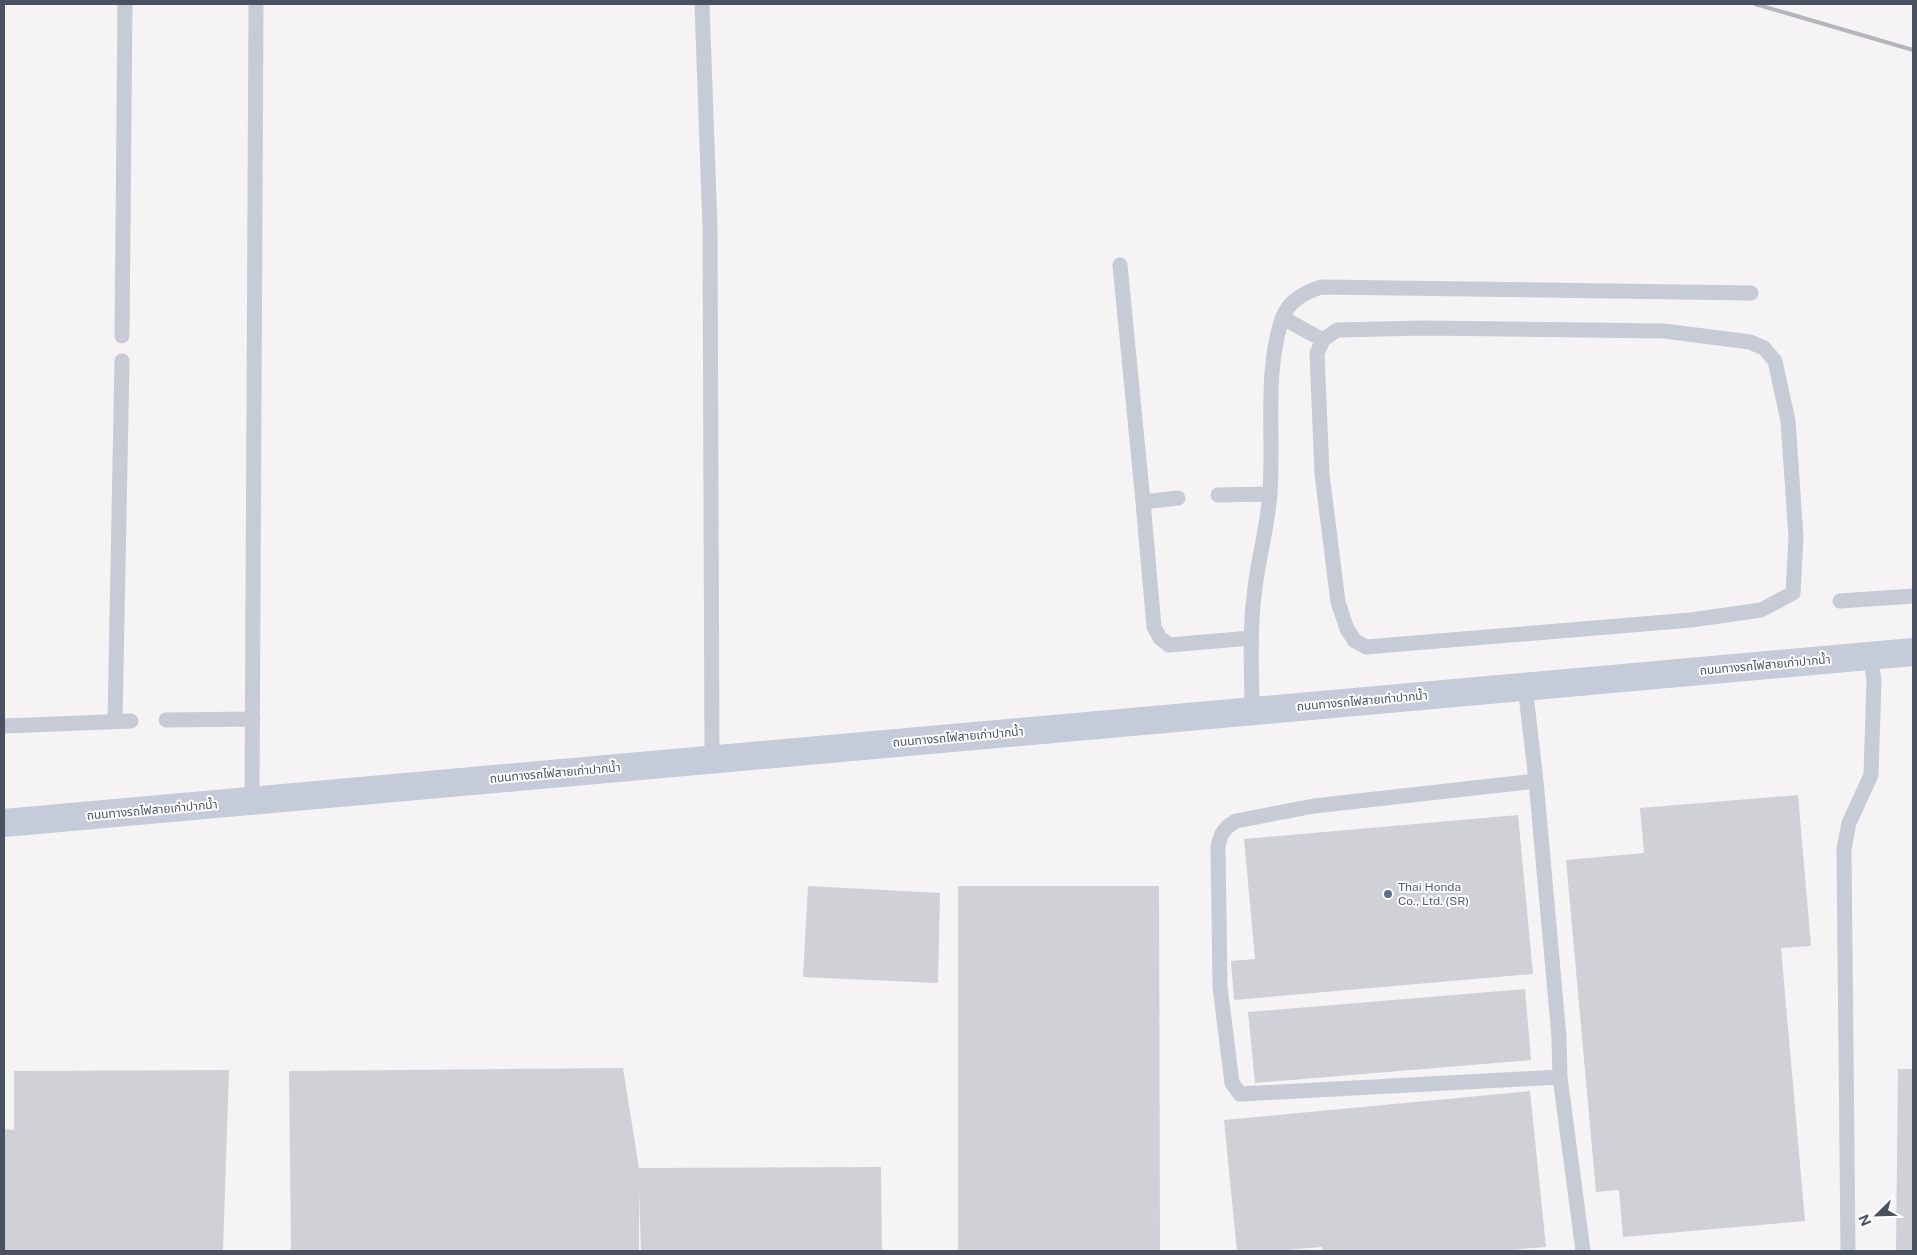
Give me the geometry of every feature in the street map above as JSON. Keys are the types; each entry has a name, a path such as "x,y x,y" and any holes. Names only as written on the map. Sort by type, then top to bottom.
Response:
{"main road":[{"name":"ถนนทางรถไฟสายเก่าปากน้ำ","path":"4,823 1913,652"}],"lane":[{"path":"122,336 125,4"},
{"path":"252,802 256,4"},
{"path":"702,4 710,228 712,759"},
{"path":"1120,265 1154,627 1160,638 1170,645 1251,638"},
{"path":"1252,710 1251,638 1254,597 1270,494 1272,362 1283,318 1292,302 1302,294 1321,287 1751,293"},
{"path":"1283,318 1323,340"},
{"path":"1424,328 1664,331 1750,342 1764,348 1775,361 1788,421 1796,537 1793,593 1761,610 1691,620 1366,647 1360,644 1355,641 1348,629 1338,602 1322,474 1317,353 1323,340 1337,330 1424,328"},
{"path":"115,721 122,361"},
{"path":"1218,495 1270,494"},
{"path":"1143,502 1178,498"},
{"path":"1840,601 1913,596"},
{"path":"1848,1251 1844,849 1850,823 1871,775 1874,680 1870,656"},
{"path":"1525,686 1536,781 1559,1037 1560,1078 1583,1251"},
{"path":"166,720 253,720"},
{"path":"4,726 132,721"},
{"path":"1536,781 1314,806 1236,820 1225,827 1220,834 1218,846 1220,987 1232,1083 1240,1094 1560,1078"}],"building":[{"path":"1798,795 1811,946 1781,948 1805,1221 1623,1237 1619,1190 1596,1192 1566,860 1644,853 1640,808"},
{"path":"1518,815 1533,974 1234,1000 1231,961 1255,959 1244,839"},
{"path":"808,886 940,893 938,983 803,977"},
{"path":"958,886 1159,886 1160,1251 958,1251"},
{"path":"1525,989 1531,1060 1255,1083 1248,1012"},
{"path":"623,1068 639,1168 881,1167 882,1251 641,1251 639,1191 639,1251 291,1251 289,1071"},
{"path":"1898,1069 1913,1069 1913,1251 1896,1251"},
{"path":"229,1070 223,1251 4,1251 4,1129 14,1130 14,1071"},
{"path":"1530,1091 1546,1247 1498,1251 1323,1251 1322,1247 1274,1251 1237,1251 1224,1120"}],"railway":[{"path":"1755,4 1913,50"}],"place":[{"name":"Thai Honda Co., Ltd. (SR)","path":"1388,894"}]}
